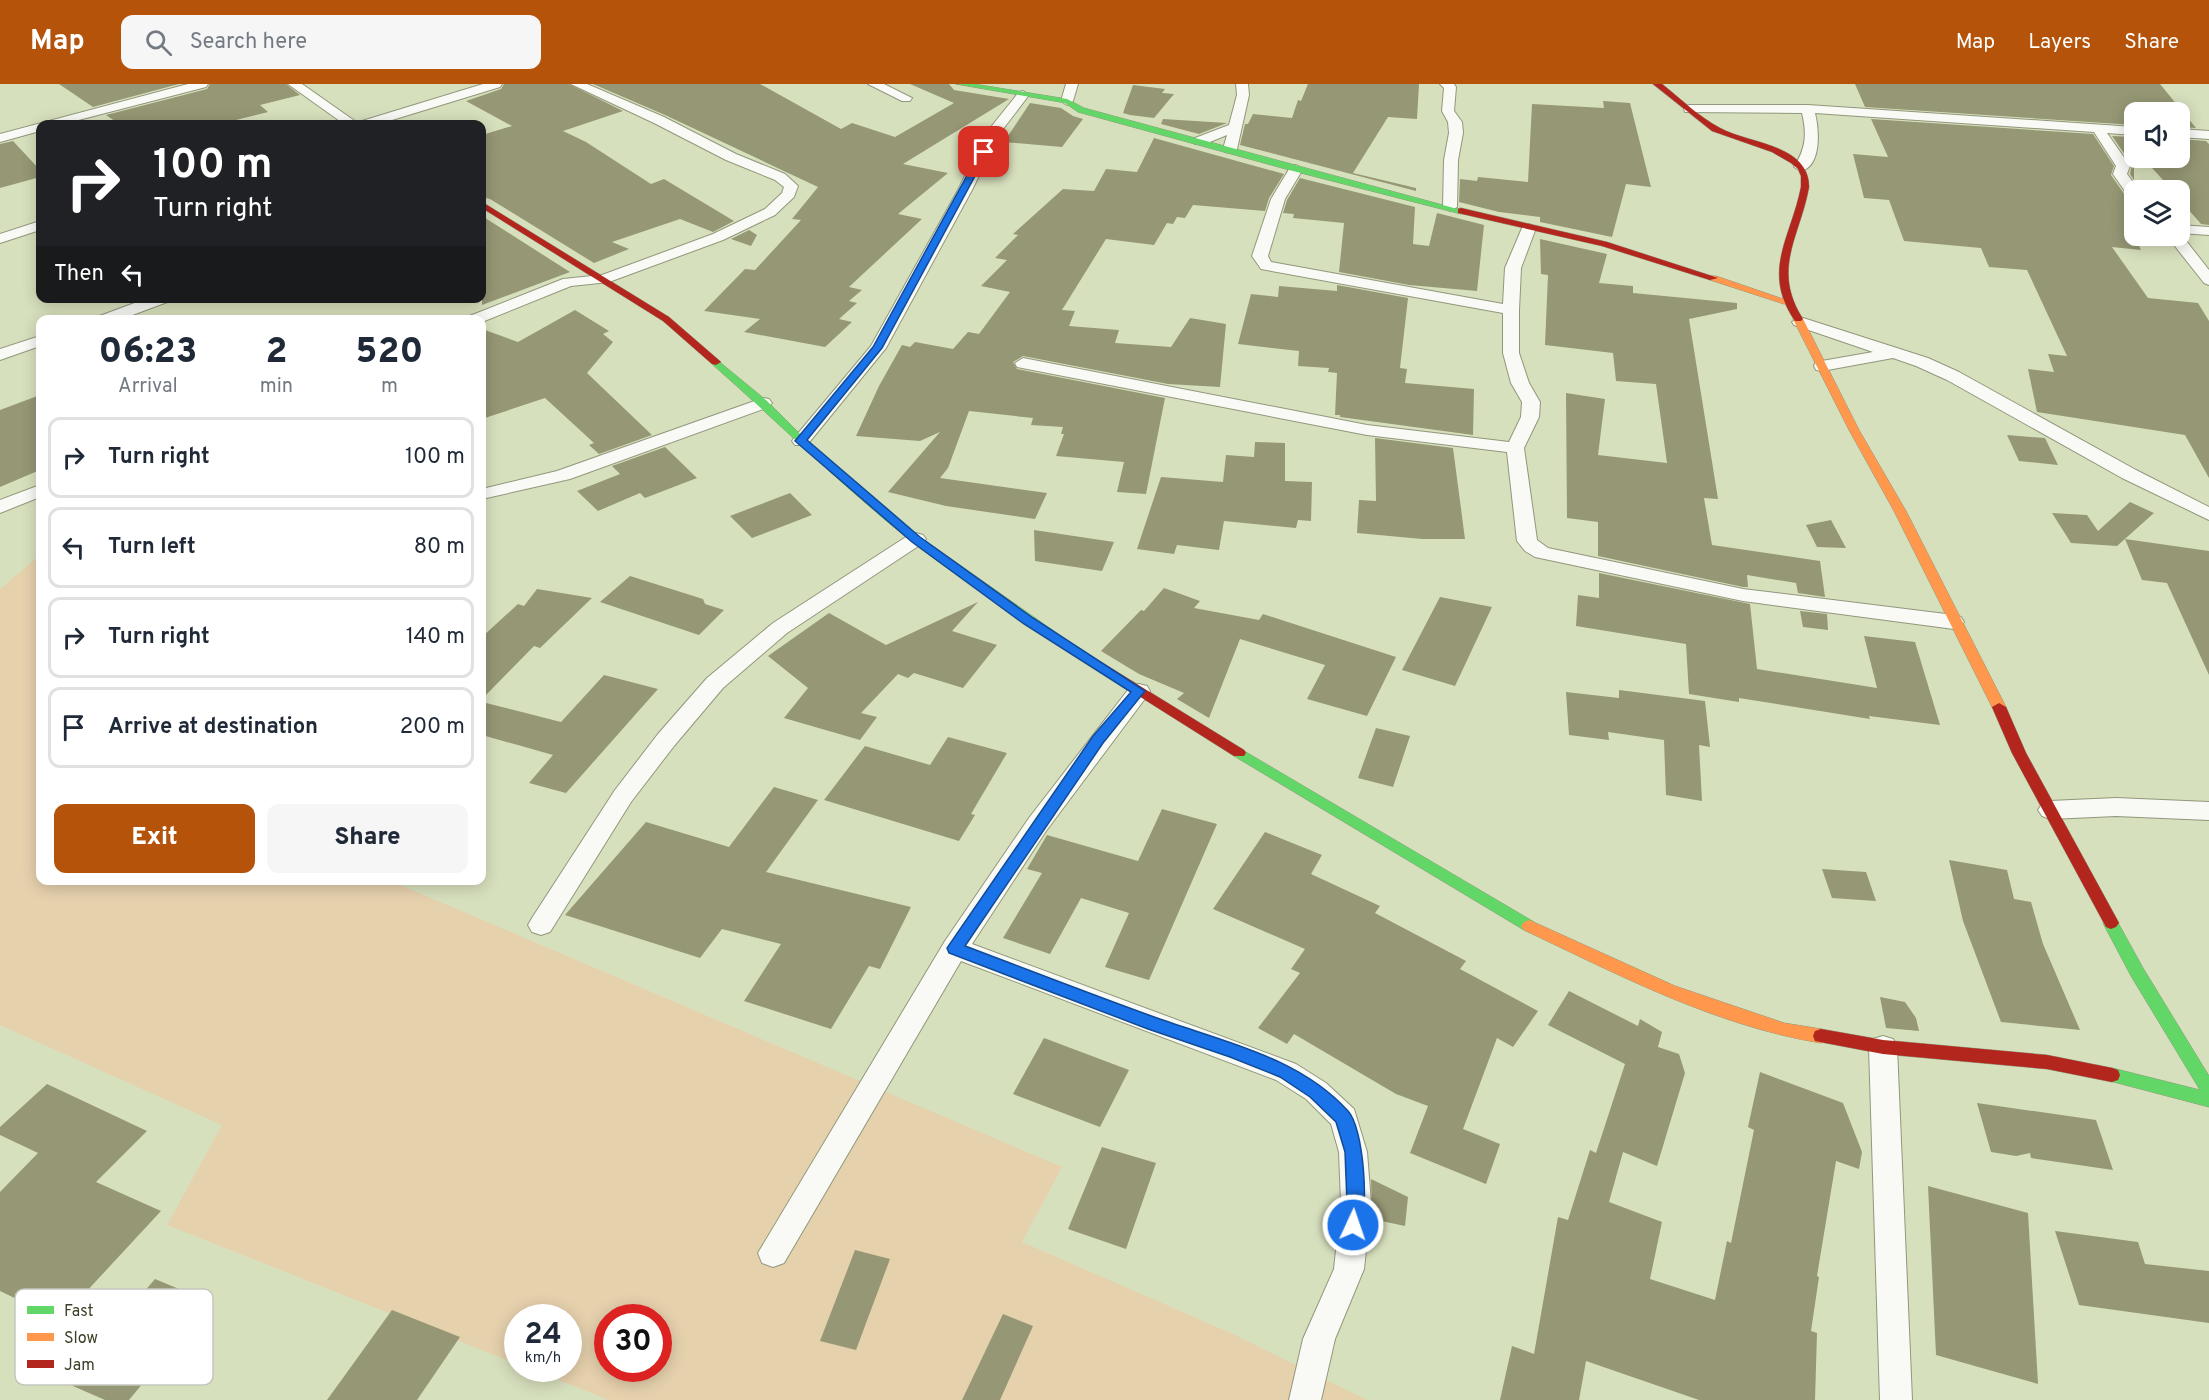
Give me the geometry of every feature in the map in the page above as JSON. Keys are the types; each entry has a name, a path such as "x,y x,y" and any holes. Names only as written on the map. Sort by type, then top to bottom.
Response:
{"street":[{"path":"65,120 202,84"},
{"path":"294,84 346,120"},
{"path":"380,120 496,84"},
{"path":"485,315 568,282 604,279 718,237 770,212 789,194 791,186 780,177 731,157 659,120 577,84"},
{"path":"874,84 906,98"},
{"path":"960,84 1067,101 1081,110 1230,149 1296,169 1529,228 1604,244 1787,302"},
{"path":"1067,101 1072,84"},
{"path":"1230,149 1233,128 1243,95 1242,84"},
{"path":"1446,84 1450,87 1448,111 1455,122 1456,133 1451,160 1450,207"},
{"path":"1657,84 1721,132 1778,152 1801,166 1806,177 1806,191 1791,233 1783,269 1787,302 1800,322 1854,429 1900,512 1995,699 2019,753 2137,972 2209,1092"},
{"path":"801,441 878,348 965,190 994,132 1023,95"},
{"path":"1690,109 1808,109 2124,130"},
{"path":"1801,166 1809,154 1814,138 1808,109"},
{"path":"0,138 36,128"},
{"path":"1200,141 1233,128"},
{"path":"2098,129 2124,166 2120,174 2124,180"},
{"path":"2190,134 2209,135"},
{"path":"1296,169 1278,199 1260,256 1266,266 1511,310"},
{"path":"486,207 666,319 763,403 801,441 916,539 1029,621 1173,714 1532,928 1669,991 1774,1026 1883,1047 2047,1062 2132,1078 2209,1100"},
{"path":"0,238 36,226"},
{"path":"1529,228 1513,268 1511,353 1520,383 1531,402 1530,417 1515,448 1527,541 1532,547 1542,554 1743,595 1954,622"},
{"path":"2190,230 2209,231"},
{"path":"2182,246 2209,280"},
{"path":"2191,258 2209,264"},
{"path":"118,315 150,303"},
{"path":"1800,322 1894,353 1953,376 2129,474 2209,514"},
{"path":"0,355 36,342"},
{"path":"1822,366 1894,353"},
{"path":"1023,363 1367,430 1515,448"},
{"path":"486,493 563,475 763,403"},
{"path":"0,507 36,493"},
{"path":"541,925 623,796 666,740 715,683 780,628 916,539"},
{"path":"773,1253 954,948 1091,749 1139,691"},
{"path":"2050,810 2115,807 2209,811"},
{"path":"954,948 1286,1072 1316,1092 1344,1118 1353,1152 1356,1203 1349,1269 1319,1339 1305,1400"},
{"path":"1883,1047 1896,1400"}],"shaded area":[{"path":"36,558 36,885 400,885 1062,1167 1022,1242 1233,1334 1367,1400 609,1400 563,1382 582,1382 582,1304 504,1304 504,1359 167,1225 222,1125 0,1025 0,589"}],"building":[{"path":"59,84 179,84 93,107"},
{"path":"210,84 286,84 300,95 260,105 268,112 236,120 113,120 106,115 207,89"},
{"path":"504,84 569,84 623,111 563,131 586,142 651,184 664,179 734,221 713,232 680,219 612,242 629,249 594,263 486,198 486,134 512,126 466,101 501,89"},
{"path":"593,84 760,84 841,129 852,123 895,137 954,103 910,84 949,84 954,90 1009,99 903,164 948,173 898,214 922,219 849,287 862,290 849,301 857,303 839,319 852,322 825,347 744,332 760,319 704,311 745,269 755,270 801,220 792,219 818,187"},
{"path":"1308,84 1419,84 1417,119 1388,117 1353,173 1416,188 1416,191 1240,145 1245,124 1248,124 1253,114 1292,118 1298,100 1301,101"},
{"path":"1855,84 2160,84 2175,102 2124,102 2124,124 1865,107"},
{"path":"1133,85 1165,89 1162,93 1174,94 1154,118 1130,115 1123,113"},
{"path":"1603,101 1630,103 1651,187 1626,184 1612,237 1540,222 1540,217 1499,212 1459,202 1460,179 1477,181 1478,177 1528,182 1532,104 1604,108"},
{"path":"1030,103 1061,108 1083,119 1062,147 1004,142"},
{"path":"1163,119 1227,123 1199,134 1161,124"},
{"path":"1871,119 2093,134 2114,166 2111,175 2124,194 2124,246 2139,246 2141,250 2112,247 2148,298 2198,303 2209,321 2209,478 2185,435 2037,412 2028,369 2054,372 2048,354 2067,356 2027,270 1989,267 1981,248 1904,241 1889,200 1864,198 1853,154 1888,157"},
{"path":"2112,136 2124,137 2124,153"},
{"path":"1154,138 1284,174 1269,198 1265,211 1193,205 1185,218 1177,217 1173,224 1167,223 1154,245 1106,239 1062,310 1075,311 1069,326 1119,330 1115,343 1171,347 1190,318 1226,324 1220,387 1168,384 1023,356 1013,362 1017,369 1165,398 1146,494 1117,492 1124,462 1056,456 1064,434 1061,434 1063,427 1031,425 1033,418 969,411 948,468 940,478 1047,493 1035,519 946,506 888,492 940,432 920,441 856,436 879,386 902,345 910,347 915,342 953,349 968,332 979,334 1010,292 981,286 1007,260 995,258 1018,235 1013,234 1063,189 1094,191 1106,169 1137,172"},
{"path":"2190,140 2206,141 2209,144 2209,225 2201,224 2190,211 2190,180 2163,180 2152,168 2190,168"},
{"path":"13,141 36,166 36,178 0,188 0,144"},
{"path":"2131,168 2134,168 2134,180 2130,174"},
{"path":"1300,178 1415,207 1413,244 1429,246 1437,213 1484,225 1477,291 1409,285 1339,272 1344,223 1293,218 1294,214 1283,213 1287,200"},
{"path":"486,219 570,272 482,305 486,303"},
{"path":"749,230 757,235 751,246 731,239"},
{"path":"1540,239 1607,254 1599,283 1633,286 1633,293 1737,303 1737,309 1689,319 1718,499 1704,498 1712,545 1820,561 1825,597 1798,593 1796,583 1747,575 1748,587 1743,587 1598,556 1598,522 1567,518 1566,393 1605,399 1598,455 1667,463 1656,384 1616,381 1613,353 1545,345 1548,275 1541,274"},
{"path":"1337,285 1408,298 1400,368 1407,369 1405,383 1474,389 1473,435 1340,417 1340,415 1335,415 1337,373 1328,372 1329,368 1298,366 1299,351 1238,344 1251,294 1278,297 1279,286 1337,291"},
{"path":"575,310 609,331 603,334 613,342 587,373 652,435 599,454 589,445 594,443 545,398 486,418 486,330 518,342"},
{"path":"36,396 36,472 0,487 0,410"},
{"path":"2007,435 2045,438 2058,465 2019,461"},
{"path":"1375,438 1453,448 1465,539 1422,539 1357,533 1359,500 1376,501"},
{"path":"1255,442 1285,443 1285,481 1312,482 1311,521 1298,520 1296,528 1224,521 1219,550 1177,545 1174,554 1137,549 1161,477 1223,482 1226,455 1254,457"},
{"path":"665,447 697,478 645,498 640,493 598,511 577,491 620,474 612,466"},
{"path":"790,493 812,515 752,538 730,516"},
{"path":"2130,502 2154,513 2117,546 2071,543 2052,513 2087,515 2098,531"},
{"path":"1831,520 1846,548 1817,547 1806,525"},
{"path":"1034,530 1114,542 1102,571 1035,561"},
{"path":"2125,539 2209,551 2209,675 2167,583 2142,580"},
{"path":"1599,573 1750,604 1757,669 1877,688 1864,636 1915,642 1940,725 1869,716 1870,719 1739,698 1739,702 1689,694 1686,644 1576,626 1578,595 1599,598"},
{"path":"630,576 703,599 705,604 724,610 699,635 600,602"},
{"path":"1164,588 1200,601 1194,608 1259,620 1263,614 1396,657 1367,716 1307,699 1325,665 1240,639 1209,718 1177,699 1184,693 1139,674 1101,651 1141,610 1144,611"},
{"path":"537,589 592,598 540,648 534,646 486,695 486,633 518,604 524,606"},
{"path":"1440,597 1492,607 1455,686 1402,670"},
{"path":"978,602 952,631 997,645 963,688 914,673 908,678 898,674 861,713 877,717 860,740 784,718 808,688 768,656 829,613 886,645"},
{"path":"1800,611 1827,614 1828,630 1803,627"},
{"path":"604,675 658,689 566,793 529,783 553,755 486,736 486,703 561,722"},
{"path":"1619,690 1705,701 1710,747 1699,745 1702,801 1666,795 1664,740 1608,732 1609,740 1569,735 1566,692 1619,698"},
{"path":"1376,728 1410,736 1393,787 1358,778"},
{"path":"948,737 1007,753 971,814 975,815 959,841 824,800 865,746 930,765"},
{"path":"774,787 818,800 766,872 911,907 880,969 869,966 831,1029 744,1001 781,944 722,929 700,958 565,915 646,822 729,847"},
{"path":"1162,809 1217,824 1149,980 1105,967 1129,913 1081,898 1050,954 1003,938 1042,873 1027,869 1047,835 1138,861"},
{"path":"1265,832 1322,855 1311,874 1380,906 1375,913 1466,961 1460,969 1538,1011 1513,1047 1497,1038 1463,1129 1500,1144 1486,1184 1410,1153 1428,1106 1396,1094 1294,1034 1287,1044 1258,1028 1300,973 1291,969 1305,949 1213,909"},
{"path":"1949,860 2007,870 2014,899 2031,902 2043,944 2080,1030 2001,1022 1963,921"},
{"path":"1822,869 1866,872 1876,901 1832,898"},
{"path":"1569,991 1638,1026 1640,1019 1662,1032 1658,1047 1679,1054 1685,1073 1657,1166 1623,1152 1609,1202 1662,1222 1650,1279 1715,1300 1727,1241 1731,1243 1754,1130 1748,1127 1760,1072 1843,1103 1862,1152 1859,1169 1836,1161 1817,1276 1819,1277 1811,1331 1817,1333 1815,1400 1699,1400 1586,1361 1579,1400 1500,1400 1512,1346 1534,1354 1558,1217 1568,1220 1590,1150 1596,1153 1625,1064 1548,1025"},
{"path":"1880,997 1905,1002 1916,1018 1919,1031 1886,1028"},
{"path":"1044,1038 1129,1070 1100,1127 1013,1094"},
{"path":"47,1084 147,1131 96,1182 161,1211 89,1289 15,1289 15,1298 0,1291 0,1192 38,1153 0,1135 0,1127"},
{"path":"1977,1103 2096,1120 2113,1170 2031,1158 2030,1153 2016,1156 1991,1152"},
{"path":"1102,1147 1156,1163 1126,1249 1068,1229"},
{"path":"1371,1179 1408,1197 1405,1226 1372,1219"},
{"path":"1928,1186 2028,1213 2038,1384 1936,1355"},
{"path":"2055,1231 2138,1242 2145,1264 2209,1271 2209,1323 2079,1305"},
{"path":"855,1250 890,1259 856,1350 820,1341"},
{"path":"155,1279 179,1289 146,1289"},
{"path":"392,1310 460,1337 417,1400 327,1400"},
{"path":"1003,1314 1033,1326 1000,1400 962,1400"},
{"path":"71,1385 141,1385 129,1400 105,1400"}],"traffic: fast":[{"path":"960,84 1067,101 1081,110 1461,211"},
{"path":"716,362 763,403 801,441 916,539 1054,637"},
{"path":"1239,753 1529,926"},
{"path":"2111,923 2137,972 2209,1091"},
{"path":"2112,1075 2209,1100"}],"traffic: slow":[{"path":"1713,278 1787,302"},
{"path":"1798,319 1854,430 1900,511 1999,707"},
{"path":"1529,926 1669,991 1784,1030 1821,1036"}],"traffic: jam":[{"path":"1657,84 1715,129 1785,155 1802,168 1805,176 1803,200 1783,268 1786,295 1798,319"},
{"path":"486,207 666,319 716,362"},
{"path":"1461,211 1604,244 1713,278"},
{"path":"1054,637 1239,753"},
{"path":"1999,707 2019,753 2111,923"},
{"path":"1821,1036 1883,1047 2047,1062 2112,1075"}],"route":[{"path":"984,152 878,348 801,441 916,539 1029,621 1139,691 1098,740 954,948 1154,1024 1236,1052 1286,1072 1316,1092 1344,1118 1353,1152 1356,1203 1353,1225"}]}
